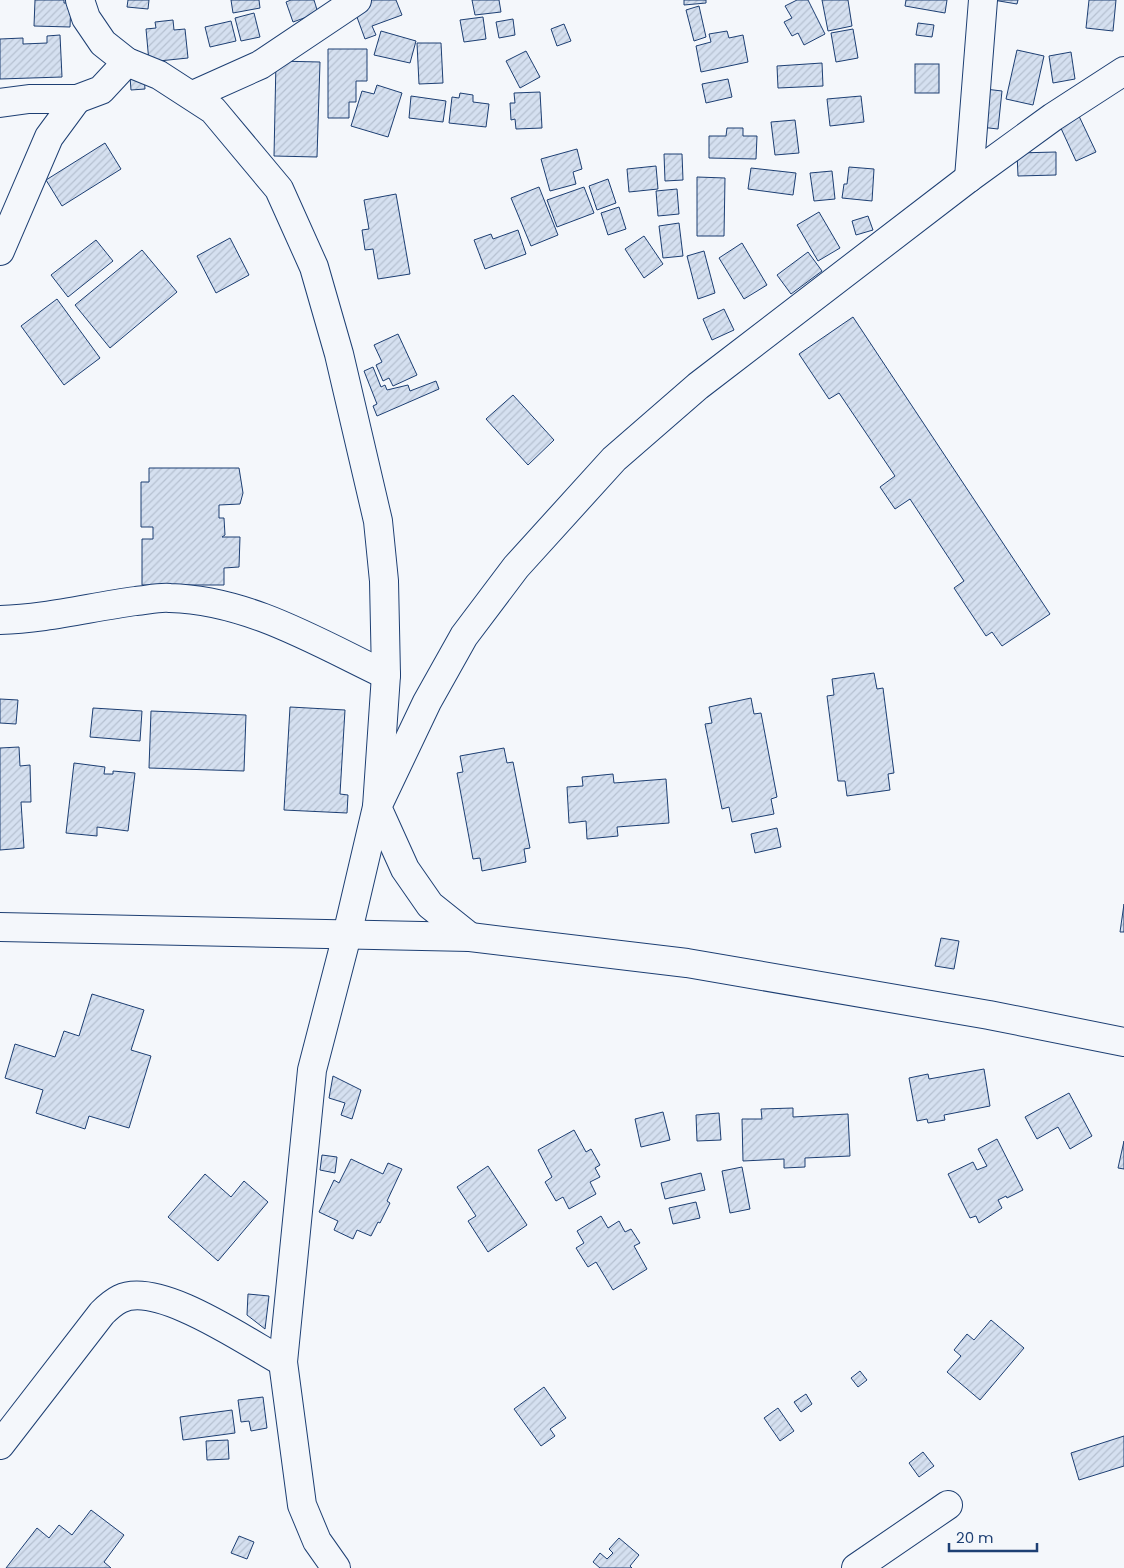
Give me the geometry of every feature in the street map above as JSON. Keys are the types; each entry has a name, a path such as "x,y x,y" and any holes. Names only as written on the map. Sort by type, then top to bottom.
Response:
{"street":[{"path":"80,0 86,18 103,43 128,62 159,75 193,95 213,110 279,189 314,267 338,354 378,521 384,581 386,675 377,807 347,936 312,1070 283,1362 302,1505 317,1541 336,1568"},
{"path":"193,95 260,65 357,0"},
{"path":"969,178 983,0"},
{"path":"0,103 29,99 77,99 101,90 128,62"},
{"path":"470,937 430,905 405,869 377,807 427,702 464,636 516,567 614,459 698,386 969,178 1053,117 1124,71"},
{"path":"0,251 50,137 77,99"},
{"path":"0,620 22,619 93,606 168,597 225,604 280,624 386,675"},
{"path":"0,927 347,936 470,937 687,963 989,1015 1124,1042"},
{"path":"0,1445 102,1313 121,1298 145,1295 173,1302 283,1362"},
{"path":"856,1568 948,1505"}],"building":[{"path":"35,0 64,0 64,3 71,3 70,27 34,26"},
{"path":"128,0 149,0 148,9 127,7"},
{"path":"231,0 259,0 260,8 233,13"},
{"path":"291,0 314,0 318,13 293,22 286,2"},
{"path":"368,0 396,0 402,15 372,26 376,35 365,39 354,9"},
{"path":"472,0 499,0 501,12 475,15"},
{"path":"684,0 706,0 706,3 684,5"},
{"path":"797,0 808,0 825,34 804,45 798,33 792,36 784,22 792,18 785,6"},
{"path":"822,0 848,0 852,26 828,31"},
{"path":"906,0 947,0 945,13 905,6"},
{"path":"993,0 1018,0 1017,4"},
{"path":"1089,0 1116,0 1113,31 1086,28"},
{"path":"699,6 706,37 694,41 686,10"},
{"path":"254,13 260,37 241,41 235,18"},
{"path":"483,17 486,39 464,42 460,20"},
{"path":"513,19 515,35 499,38 496,22"},
{"path":"173,20 174,30 185,29 188,58 149,62 146,29 156,28 155,22"},
{"path":"231,21 236,41 210,47 205,27"},
{"path":"918,23 934,25 932,37 916,35"},
{"path":"564,24 571,41 557,46 551,29"},
{"path":"853,29 858,58 836,62 831,33"},
{"path":"381,31 416,41 410,63 374,55"},
{"path":"727,31 729,38 743,35 748,62 701,72 696,46 711,42 709,34"},
{"path":"60,35 62,77 0,79 0,39 23,38 23,44 47,43 47,36"},
{"path":"417,43 441,43 443,83 419,84"},
{"path":"328,49 367,49 367,81 356,81 356,102 349,102 349,118 328,118"},
{"path":"1017,50 1044,56 1033,105 1006,99"},
{"path":"526,51 540,77 520,88 506,61"},
{"path":"1071,52 1075,79 1053,83 1049,56"},
{"path":"276,61 320,62 317,157 274,156"},
{"path":"822,63 823,86 778,88 777,66"},
{"path":"915,64 939,64 939,93 915,93"},
{"path":"144,75 145,89 131,90 130,77"},
{"path":"728,79 732,97 706,103 702,84"},
{"path":"377,85 402,93 388,137 351,126 362,91 374,94"},
{"path":"985,89 1002,91 998,129 980,127"},
{"path":"540,92 542,128 516,129 515,119 511,120 510,103 515,103 514,93"},
{"path":"460,93 473,95 473,102 489,104 486,127 449,123 452,97 459,98"},
{"path":"411,96 446,101 443,122 409,118"},
{"path":"861,96 864,122 830,126 827,99"},
{"path":"1078,114 1096,152 1076,161 1059,124"},
{"path":"795,120 799,153 775,155 771,122"},
{"path":"727,128 743,128 743,136 757,136 756,159 709,158 709,136 726,136"},
{"path":"105,143 121,169 62,206 46,180"},
{"path":"577,149 582,169 573,172 576,184 550,191 541,159"},
{"path":"1056,152 1056,175 1018,176 1017,153"},
{"path":"664,154 682,154 683,180 665,181"},
{"path":"656,166 658,189 629,192 627,169"},
{"path":"849,167 874,169 872,201 842,198 844,184 847,184"},
{"path":"751,168 796,173 793,195 748,189"},
{"path":"832,171 835,199 814,201 810,173"},
{"path":"697,177 725,178 724,236 697,236"},
{"path":"608,179 616,203 597,210 589,186"},
{"path":"539,187 558,235 531,246 511,198"},
{"path":"584,187 594,213 557,227 547,200"},
{"path":"677,189 679,214 658,216 656,191"},
{"path":"396,194 410,274 378,279 373,249 365,250 362,230 369,229 364,200"},
{"path":"619,207 626,229 608,235 601,213"},
{"path":"819,212 840,248 818,261 797,225"},
{"path":"868,216 873,230 856,235 852,221"},
{"path":"679,223 683,256 663,258 659,226"},
{"path":"518,230 526,254 485,269 474,240 491,234 493,239"},
{"path":"644,236 663,264 644,278 625,249"},
{"path":"230,238 249,275 216,293 197,256"},
{"path":"96,240 113,261 68,297 51,275"},
{"path":"742,243 767,285 744,299 719,258"},
{"path":"142,250 177,292 110,348 75,305"},
{"path":"704,251 715,293 698,299 687,256"},
{"path":"808,252 822,271 791,294 777,275"},
{"path":"57,299 100,358 64,385 21,326"},
{"path":"724,309 734,330 712,340 703,319"},
{"path":"853,317 1050,614 1002,646 992,632 986,636 954,588 964,581 910,499 895,509 880,487 895,476 839,393 829,399 799,354"},
{"path":"398,334 417,375 393,386 389,378 383,381 376,365 382,362 374,345"},
{"path":"373,367 381,387 385,385 387,390 408,385 410,391 436,381 439,389 377,416 373,406 377,404 364,371"},
{"path":"513,395 554,440 528,465 486,419"},
{"path":"149,468 239,468 243,493 240,504 219,505 219,518 224,518 225,535 222,537 240,537 239,567 224,568 224,585 142,585 142,539 153,539 153,527 141,527 141,482 149,482"},
{"path":"874,673 877,689 883,688 894,773 888,774 890,790 847,796 845,781 838,781 827,696 834,695 832,679"},
{"path":"751,698 754,714 761,713 777,797 771,799 774,814 732,822 729,807 722,809 705,724 712,723 709,707"},
{"path":"0,699 18,700 16,724 0,723"},
{"path":"290,707 345,710 340,794 348,795 347,813 284,810"},
{"path":"93,708 142,711 140,741 90,737"},
{"path":"151,711 246,715 244,771 149,768"},
{"path":"19,747 20,766 30,765 31,802 21,802 24,848 0,850 0,748"},
{"path":"504,748 507,763 513,762 530,848 524,849 526,862 482,871 480,858 473,859 457,773 463,772 460,756"},
{"path":"74,763 105,767 104,774 113,774 113,771 135,773 128,831 97,827 97,836 66,833"},
{"path":"613,774 614,783 666,779 669,823 617,827 618,836 587,839 586,821 569,823 567,787 583,786 582,777"},
{"path":"777,828 781,847 755,853 751,834"},
{"path":"1124,904 1124,932 1120,932"},
{"path":"941,938 959,941 954,969 935,966"},
{"path":"92,994 144,1010 131,1050 151,1056 129,1128 89,1116 85,1129 36,1113 43,1090 5,1078 15,1044 55,1057 64,1031 79,1036"},
{"path":"984,1069 990,1106 944,1115 945,1120 928,1123 927,1119 917,1121 909,1078 928,1074 929,1079"},
{"path":"333,1076 361,1090 352,1119 341,1115 345,1103 329,1098"},
{"path":"1069,1093 1092,1136 1070,1149 1058,1127 1037,1139 1025,1117"},
{"path":"793,1108 793,1117 848,1114 850,1156 805,1158 805,1167 784,1168 784,1159 743,1161 742,1119 762,1119 761,1109"},
{"path":"663,1112 670,1140 641,1147 635,1119"},
{"path":"719,1113 721,1140 697,1141 696,1115"},
{"path":"574,1130 586,1152 591,1149 600,1165 595,1168 600,1177 590,1182 596,1194 569,1209 563,1197 556,1201 545,1182 552,1177 538,1150"},
{"path":"997,1139 1023,1190 998,1200 1002,1208 979,1223 976,1216 970,1218 948,1174 973,1162 977,1170 987,1166 978,1149"},
{"path":"1124,1141 1124,1169 1118,1168"},
{"path":"322,1155 337,1157 335,1173 320,1170"},
{"path":"351,1159 383,1174 388,1163 402,1169 387,1201 390,1203 371,1236 357,1230 353,1239 334,1230 338,1221 319,1212 334,1180 339,1183"},
{"path":"488,1166 527,1225 488,1252 468,1221 476,1216 457,1187"},
{"path":"742,1167 750,1209 730,1213 722,1171"},
{"path":"701,1173 705,1190 665,1199 661,1183"},
{"path":"205,1174 231,1197 244,1181 268,1202 218,1261 168,1217"},
{"path":"696,1202 700,1218 673,1224 669,1208"},
{"path":"601,1216 608,1228 619,1221 625,1232 631,1229 640,1243 634,1246 647,1269 613,1290 596,1262 588,1267 576,1248 584,1243 577,1231"},
{"path":"248,1294 269,1296 265,1329 247,1315"},
{"path":"991,1320 1024,1348 980,1400 947,1372 961,1356 954,1350 967,1334 974,1340"},
{"path":"860,1371 867,1380 858,1387 851,1378"},
{"path":"544,1387 566,1418 550,1429 555,1436 541,1446 514,1409"},
{"path":"806,1394 812,1404 801,1412 794,1402"},
{"path":"263,1397 267,1428 251,1431 249,1421 241,1422 238,1400"},
{"path":"778,1408 794,1431 780,1441 764,1418"},
{"path":"232,1410 235,1433 183,1440 180,1417"},
{"path":"1124,1436 1124,1466 1079,1480 1071,1453"},
{"path":"228,1440 229,1459 207,1460 206,1441"},
{"path":"923,1452 934,1466 919,1477 909,1463"},
{"path":"91,1510 124,1535 104,1562 111,1568 6,1568 37,1528 49,1538 59,1525 72,1535"},
{"path":"239,1536 254,1542 247,1559 231,1553"},
{"path":"619,1538 639,1555 630,1566 632,1568 600,1568 593,1562 600,1553 607,1559 613,1553 609,1549"}]}
